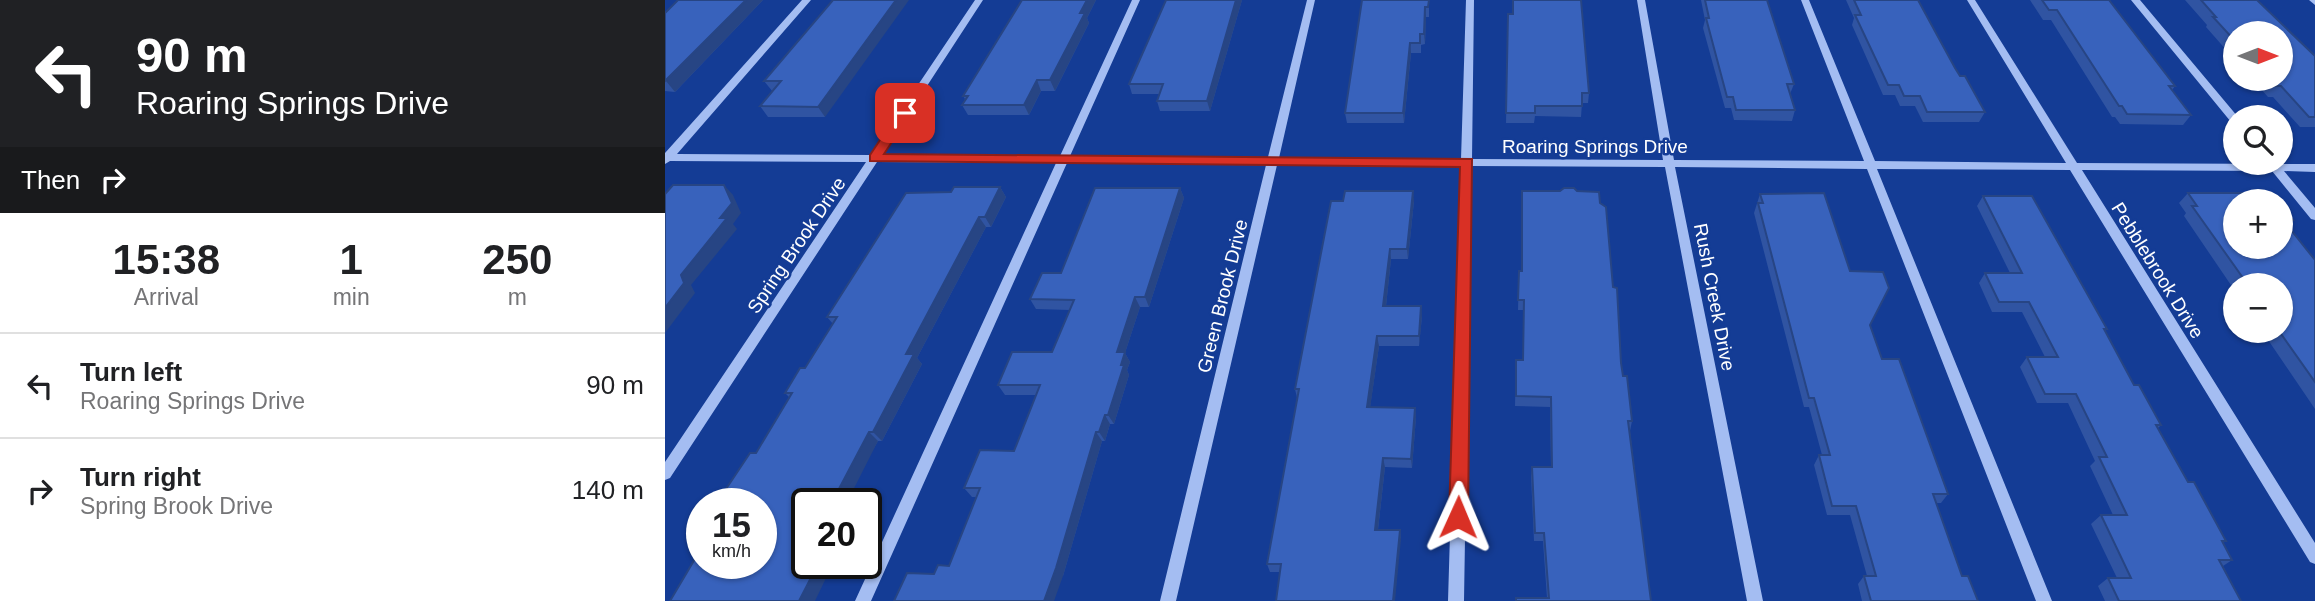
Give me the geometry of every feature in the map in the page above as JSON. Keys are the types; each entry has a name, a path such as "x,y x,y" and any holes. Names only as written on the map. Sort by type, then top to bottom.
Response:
{"street":[{"path":"666,158 807,0"},
{"name":"Spring Brook Drive","path":"665,474 979,0"},
{"path":"863,601 1136,0"},
{"name":"Green Brook Drive","path":"1168,601 1311,0"},
{"path":"1456,601 1470,0"},
{"name":"Rush Creek Drive","path":"1641,0 1669,164 1755,601"},
{"path":"1805,0 2044,601"},
{"name":"Pebblebrook Drive","path":"1971,0 2315,557"},
{"path":"2135,0 2223,106"},
{"name":"Roaring Springs Drive","path":"666,158 2074,167 2223,166"},
{"name":"Roaring Springs Drive","path":"2293,166 2315,168"},
{"path":"2281,175 2315,216"}],"building":[{"path":"678,0 746,0 665,81 665,13"},
{"path":"833,0 896,0 818,107 760,106 781,81 764,81"},
{"path":"1022,0 1087,0 1080,13 1085,13 1050,80 1037,80 1024,105 962,105 968,96 963,96"},
{"path":"1166,0 1236,0 1207,101 1157,101 1163,84 1129,84"},
{"path":"1362,0 1429,0 1428,7 1425,7 1424,34 1420,34 1420,43 1410,43 1403,113 1345,113"},
{"path":"1513,0 1581,0 1589,93 1582,93 1582,106 1535,106 1535,113 1506,113 1508,14 1513,14"},
{"path":"1705,0 1767,0 1794,84 1787,84 1795,110 1736,110 1733,97 1727,97 1706,18 1709,18"},
{"path":"1854,0 1918,0 1955,68 1960,76 1965,76 1985,112 1927,112 1920,96 1904,96 1899,85 1888,85 1855,15 1861,15"},
{"path":"2042,0 2109,0 2175,86 2169,86 2191,115 2127,114 2122,106 2119,106 2057,10 2049,10"},
{"path":"2201,0 2257,0 2279,21 2223,21 2223,28 2213,17 2216,17"},
{"path":"2293,35 2315,56 2315,117 2309,117 2286,91 2293,91"},
{"path":"673,185 724,185 732,203 720,218 727,218 681,275 684,283 665,308 665,194"},
{"path":"954,187 1000,187 985,217 979,217 906,354 914,354 839,488 791,488 791,579 810,579 799,601 670,601 686,574 686,579 777,579 777,488 727,488 750,453 756,453 792,393 785,393 800,368 805,368 837,317 827,317 906,193 951,192"},
{"path":"1095,188 1180,188 1145,297 1135,297 1117,352 1125,352 1121,365 1124,365 1108,415 1105,415 1099,432 1096,432 1044,601 894,601 907,573 934,574 938,565 949,566 980,488 964,488 980,450 1014,451 1040,385 998,385 1012,352 1052,352 1074,300 1030,299 1042,273 1061,273"},
{"path":"1564,188 1599,192 1600,203 1606,207 1613,287 1617,288 1621,363 1623,376 1627,376 1632,421 1628,421 1651,601 1516,601 1516,598 1549,598 1544,533 1535,533 1532,467 1552,467 1551,397 1516,396 1516,360 1523,360 1524,300 1518,300 1519,271 1522,271 1522,191 1560,191"},
{"path":"1345,191 1413,191 1407,249 1390,249 1383,306 1421,306 1419,336 1377,336 1367,407 1415,408 1411,459 1383,458 1375,530 1400,530 1393,601 1276,601 1281,564 1267,564 1299,389 1295,389 1331,201 1343,201"},
{"path":"1824,193 1850,271 1883,272 1889,288 1870,325 1882,359 1899,359 1948,494 1933,494 1962,576 1968,576 1978,601 1871,601 1864,576 1876,576 1856,506 1832,506 1819,455 1830,455 1814,398 1809,398 1758,203 1763,203 1760,194"},
{"path":"2188,193 2223,193 2223,250 2192,206 2197,206"},
{"path":"1983,196 2032,196 2107,329 2104,329 2134,385 2139,385 2161,425 2156,425 2188,482 2194,482 2226,541 2222,541 2232,560 2219,560 2241,601 2119,601 2108,578 2131,578 2101,515 2127,515 2099,457 2107,457 2076,394 2045,394 2027,357 2058,357 2029,302 1999,302 1985,273 2022,273"},
{"path":"2293,232 2315,260 2315,382 2287,343 2293,343 2293,273 2239,273 2230,259 2293,259"}],"route":[{"path":"905,113 874,158 1467,162 1458,517"}]}
